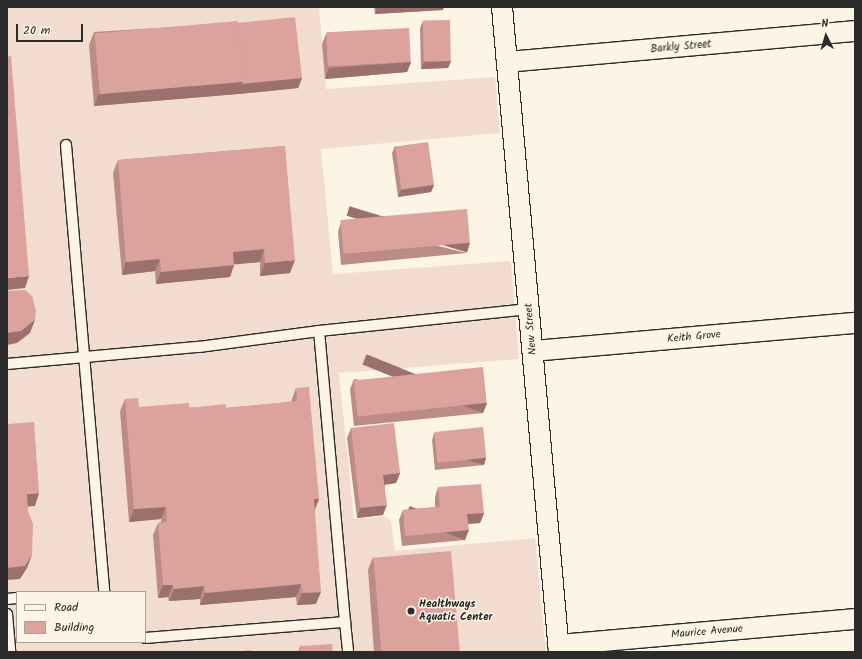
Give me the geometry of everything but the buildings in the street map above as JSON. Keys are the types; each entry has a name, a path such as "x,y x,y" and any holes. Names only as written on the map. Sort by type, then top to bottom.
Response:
{"street":[{"name":"New Street","path":"502,7 559,649"},
{"name":"Barkly Street","path":"507,62 855,31"},
{"name":"Keith Grove","path":"533,351 855,323"},
{"name":"Maurice Avenue","path":"559,649 855,619"}],"lane":[{"path":"66,145 85,358 102,591"},
{"path":"7,364 199,347 319,331 529,309"},
{"path":"319,331 348,652"},
{"path":"7,614 10,652"},
{"path":"146,638 345,622"}],"shaded area":[{"path":"7,7 319,7 326,89 495,77 500,133 321,149 333,274 511,261 519,359 339,373 354,519 385,516 391,521 395,551 535,538 546,652 7,652"}],"place":[{"name":"Healthways Aquatic Center","path":"411,611"}]}
